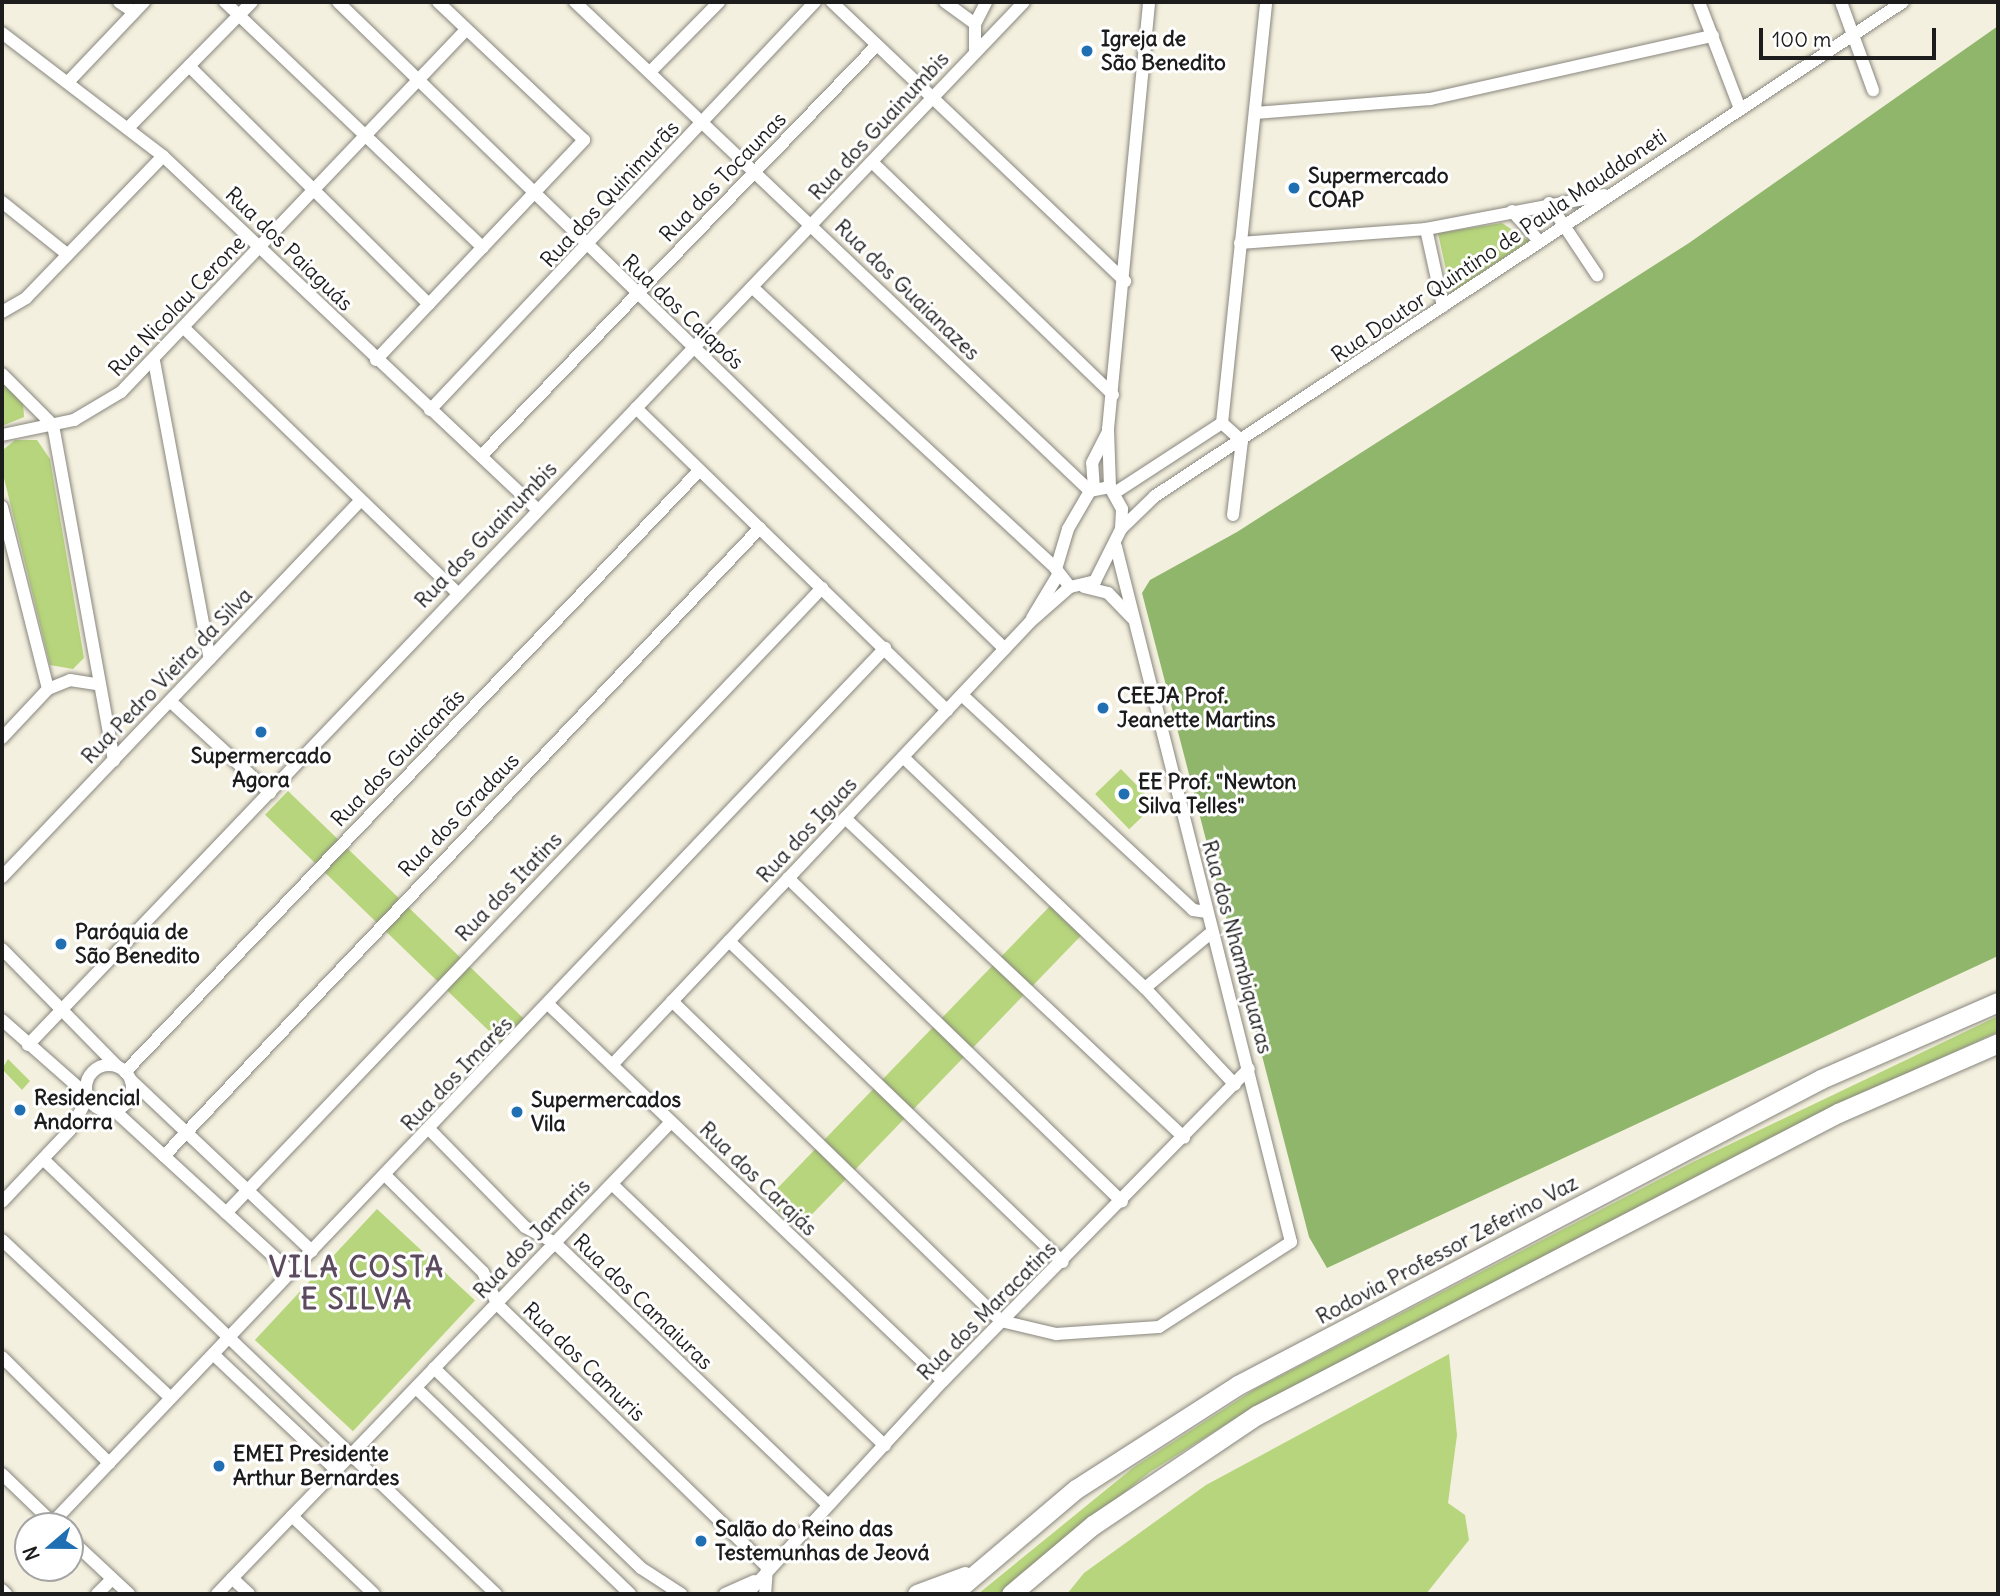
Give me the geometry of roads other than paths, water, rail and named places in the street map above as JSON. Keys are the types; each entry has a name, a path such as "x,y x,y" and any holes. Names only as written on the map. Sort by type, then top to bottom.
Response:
{"highway":[{"name":"Rodovia Professor Zeferino Vaz","path":"952,1594 1155,1433 1238,1385 1821,1079 1998,1002"},
{"path":"1011,1594 1093,1525 1257,1415 1838,1113 1998,1042"},
{"path":"917,1594 979,1570"}],"street":[{"path":"119,2 134,12"},
{"path":"69,80 144,2"},
{"path":"225,2 483,248"},
{"path":"130,127 252,2"},
{"name":"Rua dos Caiapós","path":"338,2 415,83 1005,649"},
{"path":"376,360 583,140 465,32 438,2"},
{"name":"Rua dos Guaianazes","path":"575,2 1092,490"},
{"path":"650,72 718,2"},
{"name":"Rua dos Quinimurãs","path":"430,410 815,2"},
{"path":"832,2 1125,281"},
{"path":"946,2 975,24"},
{"name":"Rua dos Guainumbis","path":"975,53 975,24 986,2"},
{"name":"Rua dos Guainumbis","path":"28,1045 270,793 456,592 812,226 1024,2"},
{"path":"1084,587 1095,581 1116,547 1121,529 1113,490 1108,429 1125,281 1149,2"},
{"path":"1222,423 1266,2"},
{"path":"1699,2 1740,109"},
{"path":"1841,2 1873,90"},
{"name":"Rua Doutor Quintino de Paula Mauddoneti","path":"1121,529 1156,496 1903,2"},
{"name":"Rua Nicolau Cerone","path":"2,435 53,425 98,409 155,361 364,136 465,32"},
{"name":"Rua dos Paiaguás","path":"2,33 69,80 163,156 376,360 537,509"},
{"path":"1255,113 1430,99 1713,36"},
{"name":"Rua dos Tocaunas","path":"481,456 877,45"},
{"path":"189,66 317,189 429,304"},
{"path":"2,312 26,298 163,156"},
{"path":"872,162 1113,395"},
{"path":"1240,243 1426,229 1549,203 1608,195"},
{"path":"2,202 67,254"},
{"path":"1549,203 1597,275"},
{"path":"1513,211 1539,241"},
{"path":"1426,229 1443,306"},
{"path":"752,287 1070,587 1084,587 1108,593 1136,622"},
{"path":"184,328 359,501 456,592"},
{"path":"155,361 210,659"},
{"path":"2,374 53,425 114,760"},
{"path":"636,408 947,710"},
{"path":"1222,423 1242,441 1233,515"},
{"path":"1092,490 1113,490 1222,423"},
{"name":"Rua dos Iguas","path":"1030,622 1057,572 1092,490 1093,463 1108,429"},
{"name":"Rua dos Guaicanãs","path":"124,1073 699,471"},
{"name":"Rua Pedro Vieira da Silva","path":"2,876 359,501"},
{"path":"2,507 48,689"},
{"name":"Rua dos Gradaus","path":"164,1156 760,528"},
{"name":"Rua dos Nhambiquaras","path":"1001,1321 1056,1334 1159,1327 1291,1241 1116,547"},
{"name":"Rua dos Iguas","path":"612,1065 1030,622 1070,587"},
{"name":"Rua dos Itatins","path":"226,1213 241,1204 248,1188 822,588"},
{"name":"Rua dos Imarés","path":"66,1512 109,1463 430,1130 885,648"},
{"path":"2,738 48,689 69,680 100,685"},
{"path":"962,695 1193,910 1207,912"},
{"path":"170,701 270,793"},
{"path":"903,757 1144,988 1235,1085"},
{"path":"845,818 1184,1138"},
{"path":"788,878 1122,1202"},
{"path":"1144,988 1212,932"},
{"path":"729,941 1062,1262"},
{"path":"2,949 64,1009 124,1073 312,1251"},
{"path":"672,1001 1001,1321"},
{"name":"Rua dos Carajás","path":"548,1004 943,1381"},
{"path":"2,1020 87,1097 164,1156 291,1272"},
{"name":"Rua dos Maracatins","path":"747,1594 754,1581 885,1446 943,1381 1122,1202 1249,1069"},
{"path":"2,1202 70,1130 87,1097 92,1073 124,1073"},
{"path":"70,1130 130,1099 124,1073"},
{"name":"Rua dos Jamaris","path":"217,1594 671,1122"},
{"name":"Rua dos Camaiuras","path":"430,1130 526,1227 555,1243 828,1506"},
{"path":"43,1159 226,1340 496,1594"},
{"name":"Rua dos Camuris","path":"386,1175 483,1272 497,1304 767,1567"},
{"path":"612,1184 885,1446"},
{"path":"2,1240 172,1398"},
{"path":"213,1354 336,1470"},
{"path":"2,1357 109,1463"},
{"path":"434,1368 641,1568 681,1594"},
{"path":"416,1388 626,1590 641,1568"},
{"path":"2,1474 42,1512"},
{"path":"292,1516 374,1594"},
{"path":"84,1552 129,1594"},
{"path":"765,1594 767,1567"},
{"path":"232,1578 249,1594"},
{"path":"97,1594 113,1579"},
{"name":"Rua dos Maracatins","path":"724,1594 754,1581"},
{"path":"2,1590 6,1594"}],"place":[{"name":"Igreja de São Benedito","path":"1087,51"},
{"name":"Supermercado COAP","path":"1294,188"},
{"name":"CEEJA Prof. Jeanette Martins","path":"1103,708"},
{"name":"Supermercado Agora","path":"261,732"},
{"name":"EE Prof. \"Newton Silva Telles\"","path":"1124,794"},
{"name":"Paróquia de São Benedito","path":"61,944"},
{"name":"Residencial Andorra","path":"20,1110"},
{"name":"Supermercados Vila","path":"517,1112"},
{"name":"EMEI Presidente Arthur Bernardes","path":"219,1466"},
{"name":"Salão do Reino das Testemunhas de Jeová","path":"701,1541"}],"district":[{"name":"VILA COSTA E SILVA","path":"357,1283"}]}
